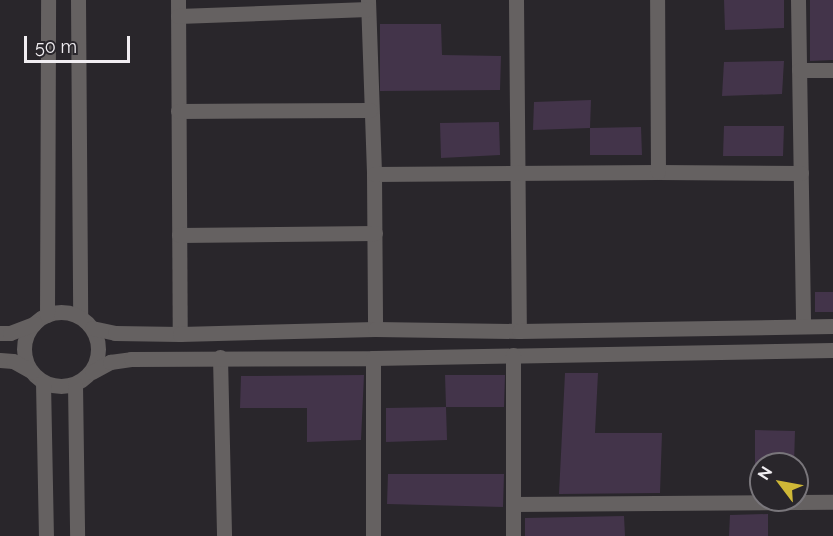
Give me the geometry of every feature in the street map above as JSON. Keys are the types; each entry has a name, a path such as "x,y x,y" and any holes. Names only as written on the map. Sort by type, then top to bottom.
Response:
{"street":[{"path":"47,315 48,0"},
{"path":"78,0 80,316"},
{"path":"178,0 180,334"},
{"path":"516,0 519,331"},
{"path":"657,0 658,172"},
{"path":"798,0 803,326"},
{"path":"178,16 259,7 368,5 374,174 375,330"},
{"path":"799,70 833,70"},
{"path":"178,111 370,110"},
{"path":"374,174 518,175 658,172 801,174"},
{"path":"179,235 375,233"},
{"path":"0,333 10,333 33,324 47,315 64,312 80,316 92,328 98,342 98,358 92,372"},
{"path":"31,371 25,356 26,339 33,324"},
{"path":"92,328 115,333 180,334 833,326"},
{"path":"0,360 13,361 31,371 43,382 59,387 75,384 92,372 121,360 833,350"},
{"path":"513,355 513,536"},
{"path":"220,357 224,536"},
{"path":"373,358 373,536"},
{"path":"43,382 46,536"},
{"path":"75,384 77,536"},
{"path":"513,504 833,502"}],"building":[{"path":"724,0 784,0 784,28 725,30"},
{"path":"810,0 833,0 833,60 810,61"},
{"path":"380,24 441,24 442,55 501,56 500,90 380,91"},
{"path":"784,61 782,94 722,96 724,62"},
{"path":"591,100 590,128 533,130 534,102"},
{"path":"499,122 500,155 441,158 440,123"},
{"path":"724,126 784,126 783,156 723,156"},
{"path":"641,127 642,155 590,155 590,128"},
{"path":"815,292 833,292 833,312 815,312"},
{"path":"565,373 598,373 595,433 662,433 660,493 559,494"},
{"path":"364,375 361,440 307,442 307,408 240,408 241,376"},
{"path":"445,375 505,375 504,407 446,407"},
{"path":"446,407 447,440 386,442 386,408"},
{"path":"755,430 795,431 794,452 755,452"},
{"path":"388,474 504,474 503,507 387,504"},
{"path":"768,514 768,536 729,536 730,515"},
{"path":"624,516 625,536 525,536 525,518"}]}
